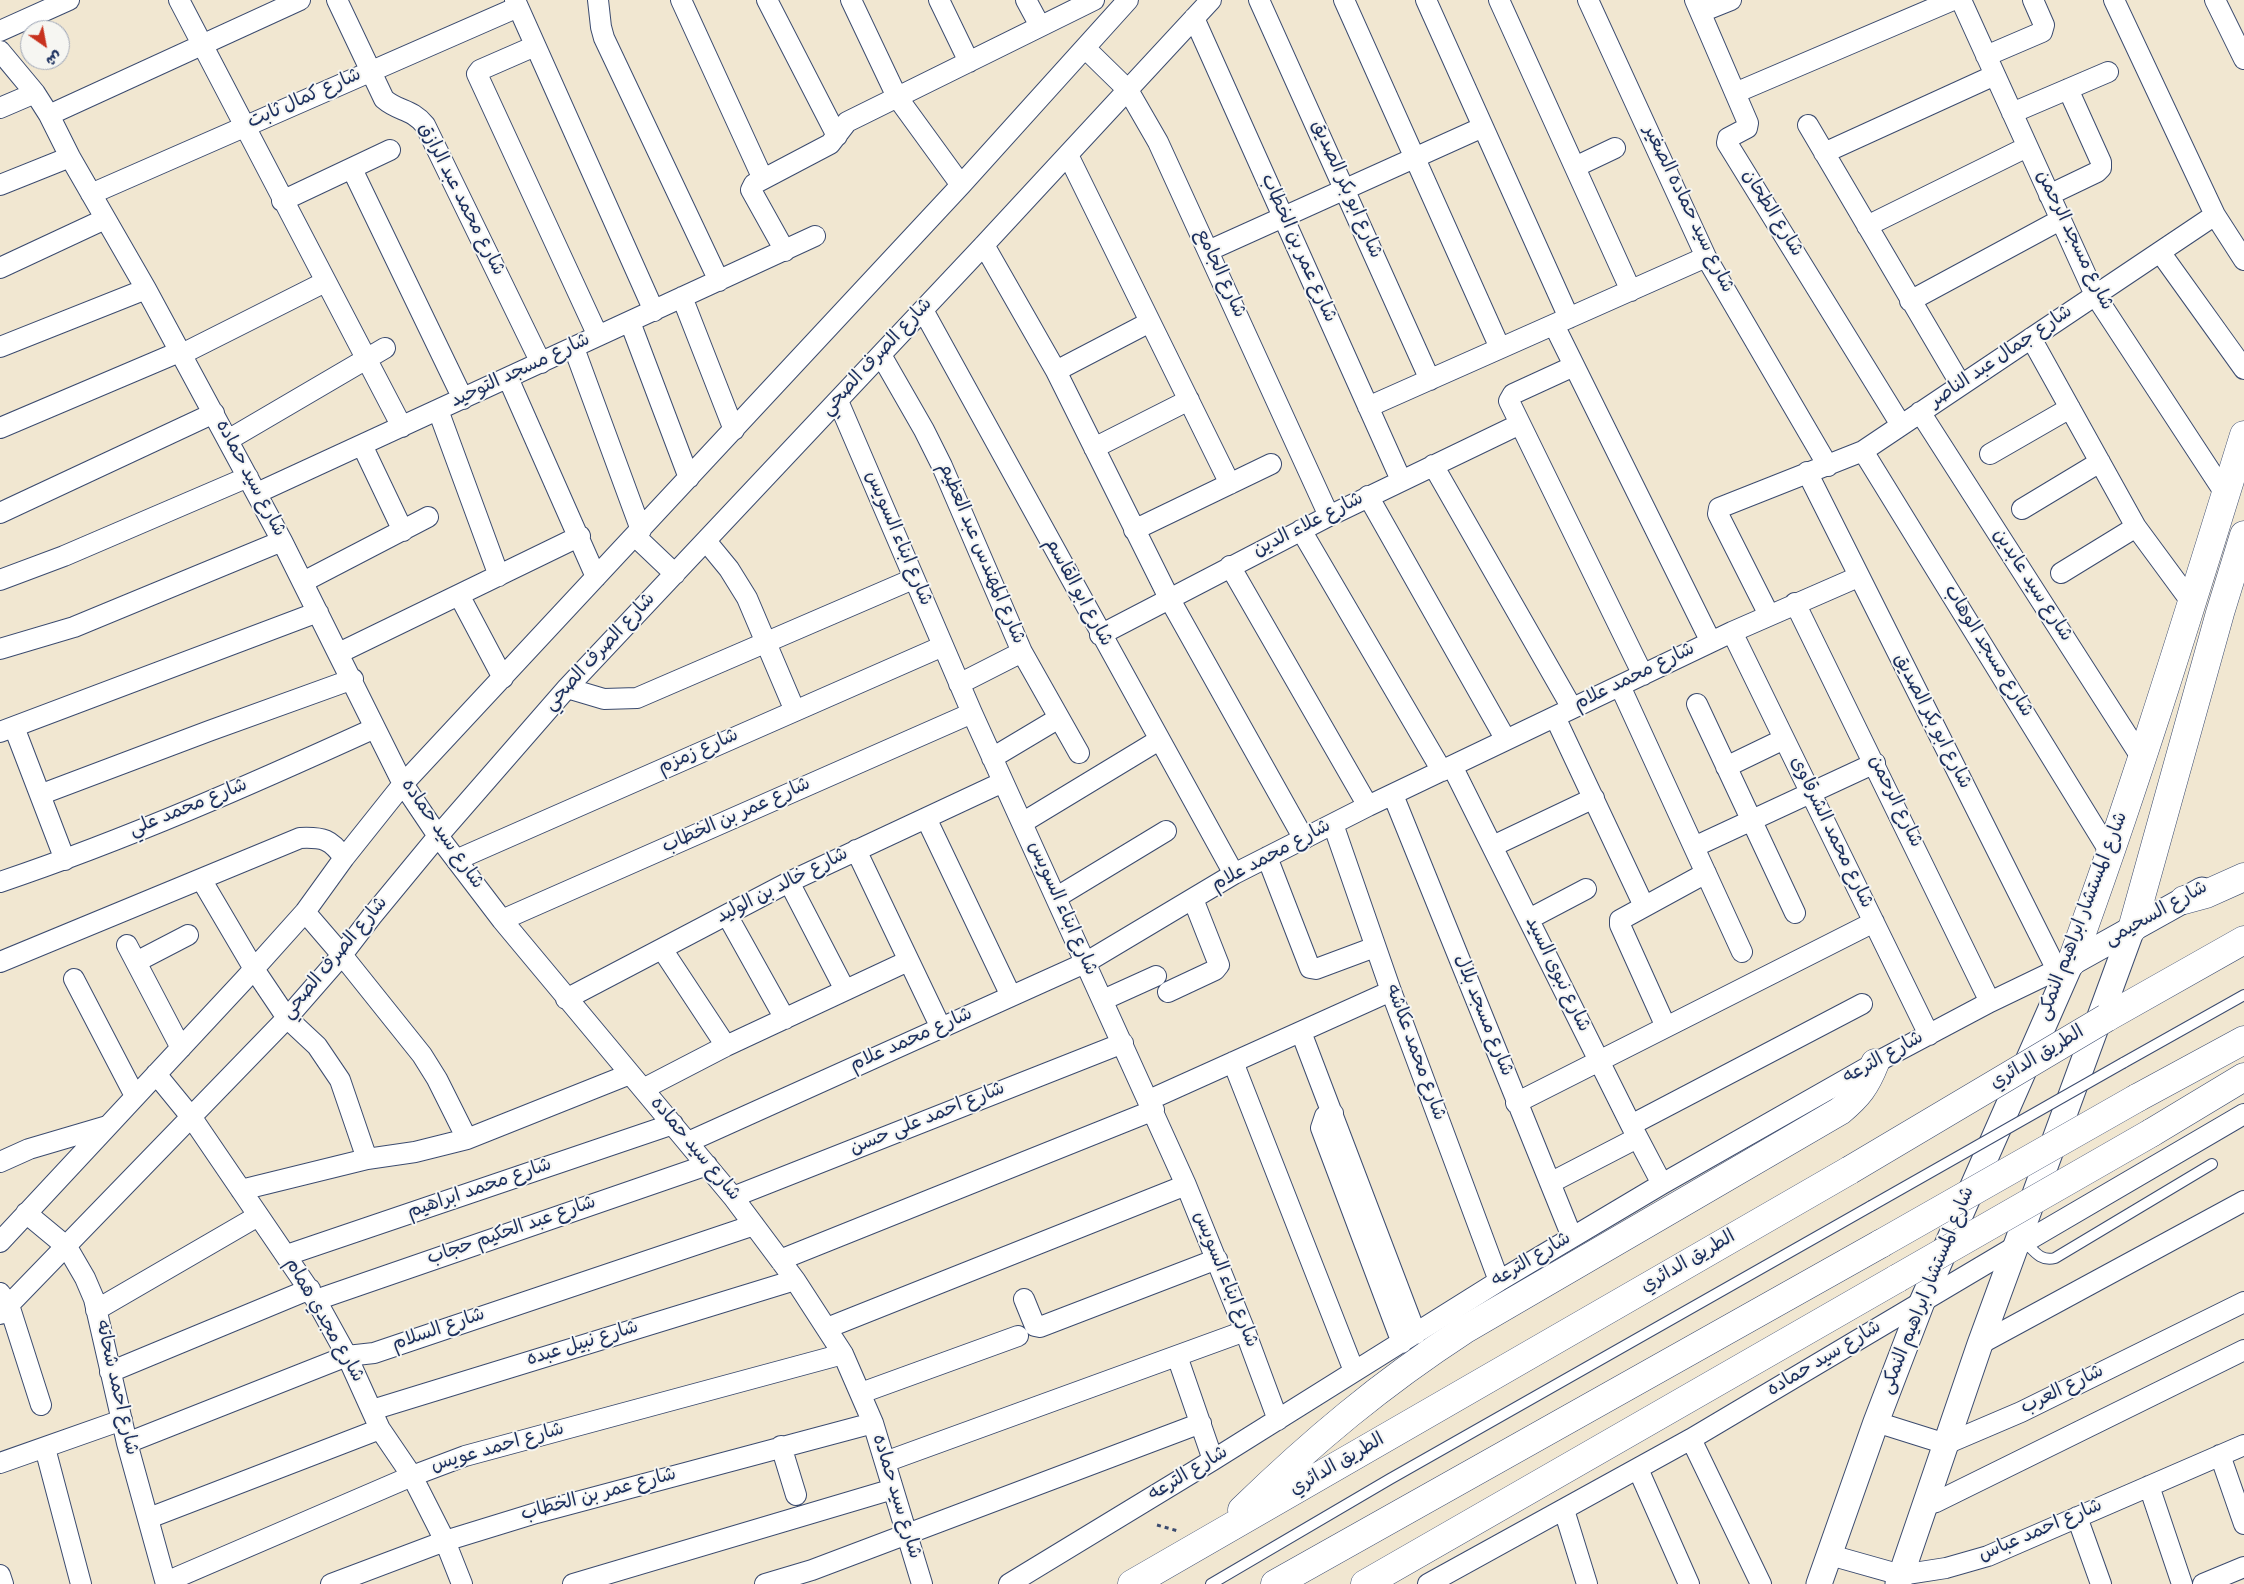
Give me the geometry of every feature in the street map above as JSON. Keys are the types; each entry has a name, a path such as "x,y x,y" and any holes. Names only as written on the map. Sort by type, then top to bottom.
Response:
{"main road":[{"name":"شارع المستشار ابراهيم النمكى","path":"2064,966 2111,854 2244,435"},
{"name":"شارع المستشار ابراهيم النمكى","path":"2132,929 2220,613 2244,535"},
{"path":"2192,603 2220,613"},
{"path":"2184,900 2206,894 2244,876"},
{"name":"الطريق الدائري","path":"1132,1584 1850,1170 2106,1018 2244,940"},
{"path":"1275,1584 2137,1098 2244,1040"},
{"path":"1215,1537 1315,1441 1388,1382 1464,1330 1840,1111 1854,1100 1866,1085 1875,1063"},
{"path":"1365,1584 2151,1133 2244,1077"}],"street":[{"path":"0,31 69,0"},
{"path":"178,0 402,427"},
{"path":"49,115 300,0"},
{"name":"شارع محمد عبد الرازق","path":"337,0 384,99 395,106 410,111 425,125 541,362"},
{"path":"598,0 604,38 719,281"},
{"path":"681,0 763,180"},
{"path":"767,0 837,136"},
{"path":"851,0 897,97 962,185"},
{"path":"939,0 969,62"},
{"path":"1026,0 1040,26"},
{"path":"785,251 750,190 754,184 830,144 847,122 1094,0"},
{"path":"0,1242 305,912 344,858 403,784 962,185 1128,0"},
{"name":"شارع الصرف الصحي","path":"3,1304 66,1247 287,1018 342,955 438,836 567,688 984,246 1210,0"},
{"name":"شارع ابو بكر الصديق","path":"1259,0 1430,380"},
{"path":"1344,0 1500,348"},
{"path":"1426,0 1483,127 1562,321 1574,366 1711,642"},
{"path":"1499,0 1631,291"},
{"name":"شارع سيد حماده الصغير","path":"1588,0 1706,257 1828,466"},
{"path":"1698,6 1731,0"},
{"path":"1735,93 1953,0"},
{"name":"شارع مسجد الرحمن","path":"1961,0 2095,296 2226,495"},
{"path":"1986,56 2042,32 2044,25 2033,0"},
{"path":"2114,0 2215,216 2244,260"},
{"path":"2215,0 2244,59"},
{"path":"517,3 534,46 654,311"},
{"name":"شارع كمال ثابت","path":"91,194 370,72 517,3"},
{"name":"شارع الطحان","path":"1698,6 1748,126 1728,138 1727,143 1901,425"},
{"name":"شارع عمر بن الخطاب","path":"1194,18 1401,480"},
{"path":"534,46 480,70 477,74 598,336"},
{"name":"شارع الجامع","path":"1085,48 1128,90 1162,151 1329,516"},
{"name":"شارع سيد حماده","path":"0,50 35,93 49,115 70,157 146,289 253,485 353,679 403,784 438,836 502,920 566,999 734,1197 795,1280 827,1328 842,1354 873,1423 922,1584"},
{"path":"2012,113 2108,72"},
{"path":"1824,153 1995,75"},
{"path":"2049,195 2097,172 2101,168 2101,162 2068,89"},
{"path":"0,108 35,93"},
{"path":"1808,125 1961,385"},
{"path":"1208,251 1483,127"},
{"path":"1867,226 2028,147"},
{"path":"1575,166 1615,148"},
{"path":"282,201 390,150"},
{"path":"1068,155 1230,484"},
{"path":"0,185 70,157"},
{"path":"352,169 463,399"},
{"name":"شارع جمال عبد الناصر","path":"1768,615 1718,514 1718,509 1863,451 2215,216"},
{"path":"0,268 105,218"},
{"path":"1910,301 2060,220"},
{"name":"شارع مسجد التوحيد","path":"0,580 362,445 815,236"},
{"path":"984,246 1056,371 1168,598 1304,839"},
{"path":"2160,252 2244,369"},
{"path":"1368,407 1706,257"},
{"path":"0,428 180,353 325,282"},
{"path":"0,347 146,289"},
{"path":"682,298 734,430"},
{"name":"شارع ابو القاسم","path":"923,310 1100,635 1234,874"},
{"path":"630,322 689,478"},
{"path":"1056,371 1150,322"},
{"path":"2031,338 2136,527 2192,603"},
{"path":"228,440 385,348"},
{"path":"574,348 638,533 675,574"},
{"name":"شارع المهندس عبد العظيم","path":"881,355 924,430 942,466 1022,652 1079,753"},
{"path":"1574,366 1511,395 1509,401 1642,675"},
{"path":"508,378 580,536 596,577"},
{"path":"1094,448 1189,400"},
{"name":"شارع ابناء السويس","path":"838,401 992,758 1152,1105 1217,1259 1278,1420"},
{"path":"1990,454 2070,408"},
{"path":"438,410 498,576"},
{"name":"شارع سيد عابدين","path":"1920,412 2142,760"},
{"path":"0,513 214,413"},
{"name":"شارع علاء الدين","path":"1100,635 1168,598 1368,496 1520,424"},
{"path":"362,445 403,531"},
{"name":"شارع مسجد الوهاب","path":"1863,451 2111,854"},
{"path":"2022,509 2100,462"},
{"path":"1134,530 1271,464"},
{"path":"1433,465 1564,712 1594,798 1644,906"},
{"name":"شارع ابو بكر الصديق","path":"1807,472 1858,577 2064,966"},
{"path":"1368,496 1506,740"},
{"path":"303,582 428,517"},
{"path":"2060,573 2136,527"},
{"name":"شارع نبوى السيد","path":"1301,530 1493,846 1634,1132 1662,1184"},
{"path":"339,653 580,536"},
{"path":"0,649 74,627 282,541"},
{"path":"706,542 738,583 796,711"},
{"path":"1230,566 1368,806"},
{"name":"شارع محمد علام","path":"688,1142 1085,963 1234,874 1368,806 1768,615 1858,577"},
{"path":"567,688 604,699 637,698 914,579"},
{"path":"459,595 503,678"},
{"name":"شارع الرحمن","path":"1795,603 1875,763 1990,1002"},
{"path":"65,860 42,794 7,730 318,612"},
{"name":"شارع محمد الشرقاوى","path":"1732,632 1929,1035"},
{"name":"شارع زمزم","path":"456,860 943,646"},
{"path":"959,684 1022,652"},
{"path":"42,794 208,731 353,679"},
{"path":"1620,686 1742,952"},
{"path":"1697,704 1795,913"},
{"name":"شارع عمر بن الخطاب","path":"502,920 972,713"},
{"path":"992,758 1059,718"},
{"name":"شارع محمد علي","path":"0,882 65,860 277,773 375,728"},
{"path":"1726,766 1784,739"},
{"path":"1022,823 1159,740"},
{"path":"1694,847 1875,763"},
{"name":"شارع خالد بن الوليد","path":"566,999 789,882 1003,782"},
{"name":"شارع مسجد بلال","path":"1393,795 1572,1238"},
{"path":"1493,846 1594,798"},
{"path":"926,818 1011,996"},
{"name":"شارع محمد عكاشه","path":"1333,824 1375,947 1499,1281"},
{"path":"1057,897 1166,831"},
{"path":"0,962 300,838 316,837 331,842 344,858"},
{"path":"856,850 941,1028"},
{"path":"1267,857 1310,968 1316,969 1375,947"},
{"name":"شارع السحيمى","path":"2064,966 2244,867"},
{"path":"1666,1027 1620,923 1623,917 1706,873"},
{"path":"201,879 254,969 287,1018 316,1046 340,1080 367,1159"},
{"path":"789,882 845,990"},
{"path":"1529,919 1586,890"},
{"path":"1103,1000 1216,970 1219,965 1193,899"},
{"path":"305,912 422,1055 438,1079 467,1139"},
{"path":"727,915 785,1018"},
{"path":"1516,1103 1874,922"},
{"name":"شارع المستشار ابراهيم النمكى","path":"1899,1580 1980,1344 2020,1244 2132,929"},
{"path":"136,962 188,936"},
{"path":"127,944 181,1048"},
{"path":"662,948 726,1046"},
{"path":"241,1190 367,1159 415,1152 467,1139 636,1082 726,1046 908,961"},
{"name":"شارع الترعه","path":"1009,1584 1278,1420 1499,1281 1662,1184 1875,1063 1990,1002 2064,966"},
{"name":"شارع المستشار ابراهيم النمكى","path":"1819,1584 1876,1422 1922,1302 2064,966"},
{"path":"74,979 135,1096"},
{"path":"780,1260 1152,1105 1233,1062 1391,991"},
{"path":"1550,1182 1634,1132 1862,1004"},
{"path":"1301,1032 1333,1113 1325,1116 1321,1128 1409,1338"},
{"name":"شارع احمد على حسن","path":"734,1197 1123,1043"},
{"path":"1233,1062 1354,1371"},
{"name":"شارع مجدي همام","path":"156,1074 192,1118 313,1295 347,1356 380,1429 412,1476 445,1541 462,1584"},
{"name":"شارع سيد حماده","path":"1428,1584 1691,1439 2244,1114"},
{"name":"شارع محمد ابراهيم","path":"287,1255 673,1124"},
{"path":"1,1160 29,1149 107,1126"},
{"name":"شارع عبد الحكيم حجاب","path":"110,1372 313,1295 707,1165"},
{"path":"827,1328 1186,1185"},
{"path":"1980,1344 2244,1201"},
{"name":"شارع احمد شحاته","path":"26,1213 66,1247 85,1278 96,1310 127,1443 166,1583"},
{"path":"96,1310 258,1216"},
{"name":"شارع السلام","path":"127,1443 347,1356 374,1353 754,1225"},
{"path":"1024,1299 1035,1326 1040,1328 1217,1259"},
{"name":"شارع نبيل عبده","path":"372,1410 795,1280"},
{"name":"شارع العرب","path":"1946,1444 2021,1412 2244,1302"},
{"path":"3,1304 41,1405"},
{"path":"885,1462 1245,1331"},
{"path":"861,1394 1018,1336"},
{"path":"1924,1505 1944,1497 2244,1350"},
{"name":"شارع احمد عويس","path":"166,1583 412,1476 465,1456 842,1354"},
{"path":"1177,1356 1213,1460"},
{"path":"0,1463 122,1420"},
{"path":"1876,1422 1946,1444"},
{"name":"شارع عمر بن الخطاب","path":"331,1584 445,1541 536,1513 781,1446 873,1423"},
{"path":"765,1584 814,1577 908,1534 1201,1423"},
{"path":"149,1518 380,1429"},
{"path":"1691,1439 1761,1584"},
{"name":"شارع احمد عباس","path":"1830,1555 1899,1580 1950,1576 1988,1556 2244,1445"},
{"path":"781,1446 796,1494"},
{"path":"45,1448 81,1584"},
{"path":"2220,1455 2244,1524"},
{"path":"1638,1468 1689,1584"},
{"path":"2148,1486 2182,1584"},
{"path":"573,1584 893,1489"},
{"path":"1564,1510 1587,1584"},
{"path":"2077,1517 2101,1584"},
{"path":"2203,1584 2244,1566"},
{"path":"0,1575 3,1584"}],"lane":[{"path":"1211,1584 1390,1478 2244,995"},
{"path":"2020,1244 2044,1259 2055,1258 2212,1164"}],"path":[{"path":"1157,1525 1183,1532"}]}
